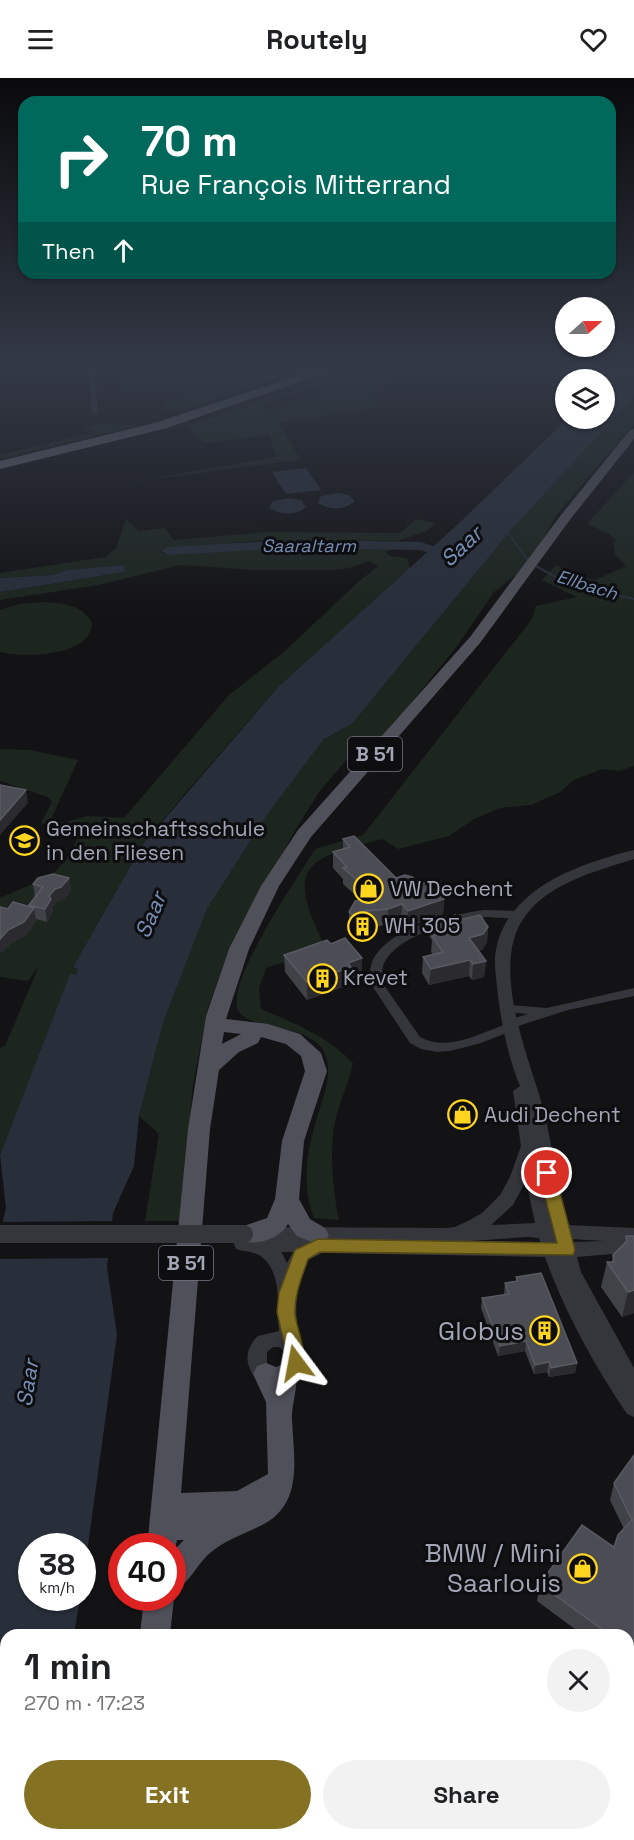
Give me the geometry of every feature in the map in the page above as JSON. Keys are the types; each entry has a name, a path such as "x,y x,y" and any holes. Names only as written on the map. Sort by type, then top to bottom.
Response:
{"highway":[{"path":"0,464 56,449"},
{"path":"0,464 63,449"}],"main road":[{"name":"B 51","path":"164,1526 184,1278 207,1068 213,1030 239,949 284,862 323,811 463,653 620,449"},
{"path":"213,1030 251,1038 284,1036"},
{"path":"213,1030 268,1031 284,1036 306,1047 311,1053 316,1071 293,1141 287,1199 276,1224 246,1239"},
{"path":"207,1068 232,1047 251,1038"},
{"path":"287,1199 300,1225 318,1240"},
{"path":"186,1558 196,1547 229,1525 259,1512 277,1493 281,1471 279,1402 275,1374"},
{"path":"164,1526 206,1507 241,1504 267,1491 281,1471"},
{"path":"164,1526 229,1525"}],"street":[{"path":"549,1211 530,1091 524,1077 511,1019 503,951 505,940 517,915 541,892 560,881 634,854"},
{"path":"517,915 498,911 483,912 437,925 402,939 380,959 375,981 415,1040 424,1047 448,1047 511,1019 634,992"},
{"path":"524,1077 520,1091 528,1139 582,1324 604,1365 634,1408"},
{"path":"447,1235 472,1227 500,1210 523,1170 528,1139"},
{"path":"282,1342 288,1293 301,1255 318,1240 527,1230 634,1235"},
{"path":"0,1234 318,1240 532,1250 586,1250 634,1245"},
{"path":"0,1244 246,1239 273,1254 288,1293"},
{"path":"566,1273 634,1385"},
{"path":"282,1342 297,1353 296,1363 275,1374 257,1366 255,1355 261,1345 282,1342"}],"shaded area":[{"path":"24,449 40,449 0,459 0,455"},
{"path":"273,449 294,449 301,460 130,482 275,457"},
{"path":"585,449 612,449 558,513 535,553 532,553 522,570 494,592 458,645 379,743 349,757 319,792 293,834 227,955 207,1011 193,1085 180,1221 145,1221 159,1134 139,1116 163,1023 207,909 267,815 324,739 352,724 511,530"},
{"path":"634,472 634,766 619,771 602,769 574,780 560,792 531,805 500,808 474,819 449,836 398,849 382,839 333,853 318,861 309,871 305,884 306,900 326,948 266,968 259,988 261,1009 322,1038 353,1063 333,1133 332,1171 339,1220 314,1218 307,1191 307,1164 328,1078 324,1052 315,1041 302,1034 245,1018 238,1010 237,996 242,977 265,930 315,849 363,835 532,619 536,606 577,597 542,580 556,565 574,575 595,580 626,566 615,554 613,543 618,539 615,540 609,534 587,524"},
{"path":"126,519 139,531 165,528 174,540 267,532 400,533 416,519 435,523 427,531 397,541 269,540 159,551 167,555 263,547 389,549 386,552 389,556 407,558 410,568 279,686 143,844 73,967 79,968 76,975 70,975 0,1155 0,1048 5,1046 39,966 28,981 0,977 0,898 51,876 66,860 81,832 41,823 52,802 48,797 0,781 0,749 30,750 78,760 52,817 56,822 66,822 87,816 124,818 229,695 285,651 359,581 379,566 369,561 349,568 333,570 253,570 181,565 98,585 0,600 0,592 125,572 123,565 67,570 53,575 0,578 0,573 105,557 116,548"},
{"path":"44,602 65,604 84,612 92,623 89,634 81,643 55,652 24,655 0,652 0,610 19,604"}],"water":[{"name":"Saar","path":"536,449 586,449 511,530 352,724 324,739 267,815 207,909 163,1023 139,1116 134,1166 113,1213 107,1267 117,1335 90,1533 18,1533 18,1611 78,1611 75,1629 0,1629 0,1233 6,1208 0,1155 70,974 76,975 78,969 73,967 143,844 279,686 455,527"},
{"path":"306,468 321,490 286,494 272,472"},
{"path":"338,493 349,495 355,501 347,507 337,508 318,503 321,496"},
{"path":"290,498 301,500 306,507 288,514 269,508 273,501"},
{"path":"124,565 125,572 0,592 0,578 53,575 67,570"}],"pier":[{"path":"115,1221 111,1258 0,1259 0,1222"}],"building":[{"path":"0,785 26,790 0,820"},
{"path":"354,836 396,878 405,875 412,877 420,884 427,882 444,899 408,911 402,904 388,909 366,911 371,920 353,915 349,912 355,901 374,895 343,868 347,867 333,852 350,847 343,839"},
{"path":"53,874 69,878 49,896 51,899 45,909 29,905 43,887 33,884 38,878"},
{"path":"13,902 34,908 24,922 8,930 0,939 0,907 8,909"},
{"path":"455,915 459,920 480,915 488,927 483,934 469,938 486,961 473,964 470,960 431,969 423,957 443,952 432,936 440,934 430,921"},
{"path":"345,938 362,958 348,963 351,967 307,982 284,955 327,940 331,944"},
{"path":"626,1236 634,1236 634,1290 628,1292 607,1262 614,1262 613,1255 627,1241"},
{"path":"541,1273 577,1363 551,1368 549,1362 535,1365 526,1341 500,1346 482,1298 509,1294 505,1283 518,1281 516,1277"},
{"name":"BMW / Mini Saarlouis","path":"634,1455 634,1629 602,1629 540,1584 582,1525 614,1547 618,1535 632,1520 614,1483"}],"waterway":[{"name":"Ellbach","path":"506,530 514,541"},
{"name":"Ellbach","path":"513,540 529,561"},
{"name":"Saaraltarm","path":"168,551 292,544 421,546 449,554"},
{"name":"Ellbach","path":"534,565 567,583 634,599"}],"place":[{"name":"Gemeinschaftsschule in den Fliesen","path":"25,841"},
{"name":"VW Dechent","path":"369,889"},
{"name":"WH 305","path":"363,926"},
{"name":"Krevet","path":"322,978"},
{"name":"Audi Dechent","path":"463,1115"},
{"name":"Globus","path":"545,1331"},
{"name":"BMW / Mini Saarlouis","path":"582,1568"}],"route":[{"path":"296,1363 297,1353 291,1345 286,1312 295,1264 301,1255 318,1246 567,1250 555,1211 547,1173"}]}
